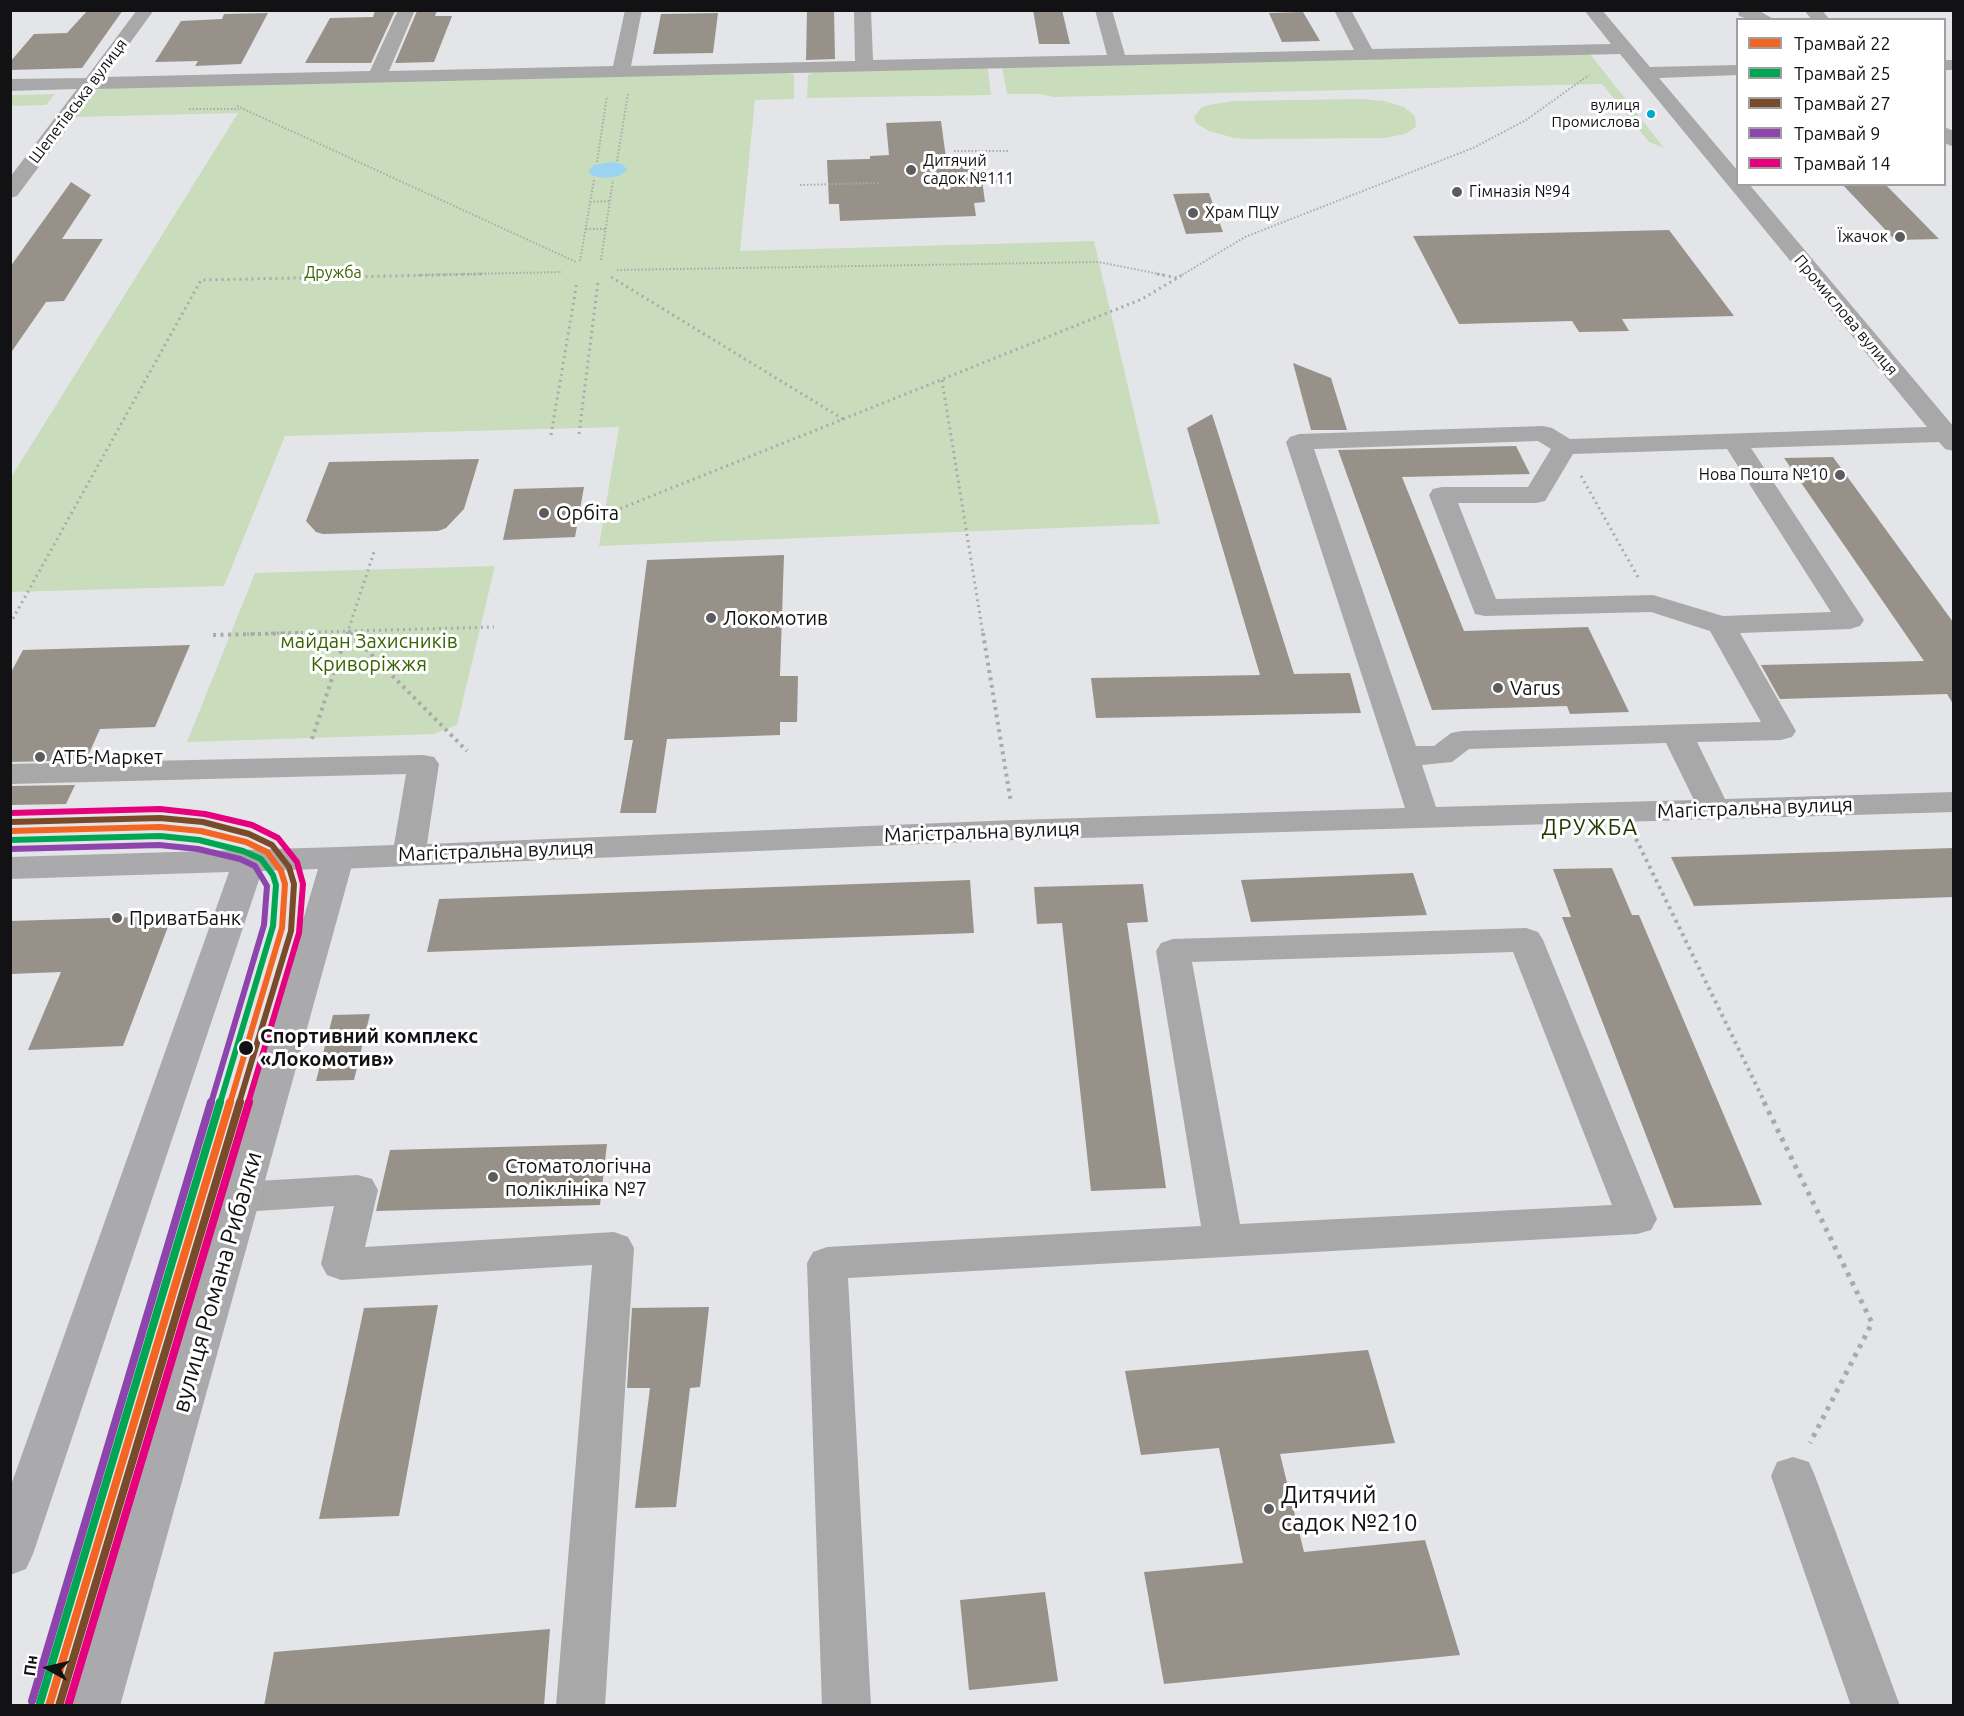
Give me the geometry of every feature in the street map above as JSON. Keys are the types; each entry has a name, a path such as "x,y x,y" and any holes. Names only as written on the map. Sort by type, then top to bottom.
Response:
{"main road":[{"name":"Магістральна вулиця","path":"10,868 338,858"},
{"name":"вулиця Романа Рибалки","path":"95,1706 338,858"},
{"path":"10,1554 249,861"}],"street":[{"name":"Шепетівська вулиця","path":"10,192 146,10"},
{"path":"377,77 407,10"},
{"path":"621,72 633,10"},
{"path":"862,10 864,66"},
{"path":"1103,10 1118,61"},
{"path":"1342,10 1366,55"},
{"name":"Промислова вулиця","path":"1592,10 1736,182"},
{"path":"1750,10 1745,12 1762,18"},
{"path":"10,85 1625,49"},
{"path":"1645,73 1736,70"},
{"name":"Промислова вулиця","path":"1740,186 1950,437"},
{"path":"1424,818 1299,442 1543,433 1565,447 1950,437"},
{"path":"1565,447 1536,495 1442,495 1485,608 1653,603 1721,625 1850,620 1734,441"},
{"path":"1403,756 1441,755 1462,740 1781,731 1721,625"},
{"path":"1677,733 1714,808"},
{"path":"10,774 423,764 409,855"},
{"name":"Магістральна вулиця","path":"338,858 1015,830 1953,802"},
{"path":"847,1706 827,1263 1222,1242 1637,1219 1526,940 1173,951 1222,1242"},
{"path":"241,1197 358,1190 341,1264 614,1248 580,1706"},
{"path":"1793,1476 1876,1706"}],"path":[{"path":"587,522 1142,299 1245,237 1473,148 1526,120 1591,74 1602,56 1625,49"},
{"path":"617,161 621,72"},
{"path":"597,162 621,72"},
{"path":"233,105 578,261 594,180"},
{"path":"954,152 1008,151"},
{"path":"601,260 613,180"},
{"path":"936,183 1013,181"},
{"path":"800,185 880,183"},
{"path":"590,202 610,201"},
{"path":"586,229 606,229"},
{"path":"617,270 1099,262 1178,278"},
{"path":"10,624 201,280 561,272"},
{"path":"611,277 843,419"},
{"path":"551,435 577,282"},
{"path":"579,434 598,282"},
{"path":"942,380 1015,830"},
{"path":"1565,447 1653,603"},
{"path":"303,767 374,552"},
{"path":"213,634 494,627"},
{"path":"348,631 467,752"},
{"path":"1622,812 1872,1323 1793,1476"}],"green space":[{"path":"1590,54 1664,148 1649,142 1602,84 1053,97 1040,94 1007,94 1002,67"},
{"path":"978,67 988,69 991,95 807,98 808,75 817,71"},
{"name":"Дружба","path":"785,71 794,75 794,99 755,100 740,251 1094,241 1160,524 599,546 619,427 285,436 224,586 11,592 10,479 238,113 74,117 91,93 102,88"},
{"path":"55,94 46,105 11,106 11,95"},
{"path":"1361,99 1384,101 1404,107 1415,116 1416,127 1405,134 1385,138 1248,139 1234,138 1209,131 1196,123 1194,117 1201,108 1208,105 1233,101"},
{"name":"майдан Захисників Криворіжжя","path":"495,566 457,725 434,734 187,742 255,573"}],"water":[{"path":"612,162 622,164 627,169 626,171 618,176 606,178 594,176 588,172 594,165"}],"building":[{"path":"88,10 123,10 82,68 10,70 10,62 34,34 67,33"},
{"path":"437,10 435,16 452,16 434,62 395,63 417,11"},
{"path":"807,10 834,10 835,59 806,60"},
{"path":"1033,10 1062,10 1070,44 1039,44"},
{"path":"375,11 395,11 371,63 305,63 330,18 373,17"},
{"path":"1303,12 1320,41 1282,42 1269,13"},
{"path":"268,13 241,64 195,66 198,61 155,62 181,21 222,19 224,14"},
{"path":"718,13 713,53 653,54 661,14"},
{"path":"941,121 946,158 979,157 985,202 974,203 976,216 840,221 839,204 829,204 827,160 870,159 870,156 889,155 886,123"},
{"path":"71,182 91,195 62,239 103,239 64,301 46,302 10,354 10,267"},
{"path":"1844,186 1887,186 1939,239 1895,240"},
{"path":"1209,193 1223,232 1186,234 1173,194"},
{"path":"1669,230 1734,316 1622,319 1629,331 1579,332 1572,321 1459,324 1413,236"},
{"path":"1293,363 1331,378 1347,430 1311,430"},
{"path":"1212,414 1294,674 1350,673 1361,713 1096,718 1091,678 1260,675 1187,428"},
{"path":"1516,446 1530,474 1402,477 1464,631 1588,627 1629,712 1570,714 1567,706 1432,710 1338,450"},
{"path":"1833,457 1953,622 1953,704 1947,694 1780,699 1761,665 1924,661 1784,458"},
{"path":"479,459 464,509 446,528 438,531 323,534 316,532 306,521 329,462"},
{"name":"Орбіта","path":"584,487 575,537 503,540 514,489"},
{"name":"Локомотив","path":"784,555 780,676 798,676 797,722 780,722 780,735 667,739 656,813 620,813 633,740 624,740 647,560"},
{"path":"190,645 155,727 100,729 86,760 10,762 10,674 23,650"},
{"path":"75,785 66,804 10,805 10,786"},
{"path":"1953,848 1953,897 1694,906 1671,857"},
{"path":"1612,868 1632,915 1639,915 1762,1205 1674,1208 1562,917 1571,917 1553,869"},
{"path":"1413,873 1427,915 1251,922 1241,880"},
{"path":"970,880 974,933 427,952 439,899"},
{"path":"1143,884 1148,922 1127,923 1166,1188 1091,1191 1062,923 1037,924 1034,887"},
{"path":"172,916 123,1046 28,1050 61,972 10,974 10,921"},
{"path":"370,1014 354,1080 316,1081 333,1015"},
{"name":"Стоматологічна поліклініка №7","path":"607,1144 600,1205 376,1211 390,1150"},
{"path":"438,1305 399,1516 319,1519 364,1308"},
{"path":"709,1307 700,1387 690,1388 676,1507 635,1508 650,1388 627,1388 632,1308"},
{"path":"1368,1350 1395,1443 1280,1454 1304,1552 1425,1540 1460,1655 1164,1684 1144,1572 1243,1563 1219,1448 1141,1455 1125,1371"},
{"path":"1045,1592 1058,1681 969,1690 960,1600"},
{"path":"550,1629 544,1706 264,1706 274,1652"}],"tram line":[{"name":"14","path":"10,813 160,809 205,814 252,825 278,838 297,862 303,884 299,933 68,1706"},
{"name":"27","path":"10,822 160,818 203,822 249,834 272,845 289,867 294,884 291,931 59,1706"},
{"name":"22","path":"10,831 160,827 201,831 246,842 267,852 281,871 285,884 282,928 49,1706"},
{"name":"25","path":"10,840 160,836 199,840 243,851 261,859 273,875 276,885 273,926 40,1703"},
{"name":"9","path":"10,849 159,845 198,849 240,859 255,866 267,886 264,925 32,1701"}],"place":[{"name":"вулиця Промислова","path":"1651,114"},
{"name":"Дитячий садок №111","path":"911,170"},
{"name":"Гімназія №94","path":"1457,192"},
{"name":"Храм ПЦУ","path":"1193,213"},
{"name":"Їжачок","path":"1900,237"},
{"name":"Нова Пошта №10","path":"1840,475"},
{"name":"Орбіта","path":"544,513"},
{"name":"Локомотив","path":"711,618"},
{"name":"Varus","path":"1498,688"},
{"name":"АТБ-Маркет","path":"40,757"},
{"name":"ПриватБанк","path":"117,918"},
{"name":"Спортивний комплекс «Локомотив»","path":"246,1048"},
{"name":"Стоматологічна поліклініка №7","path":"493,1177"},
{"name":"Дитячий садок №210","path":"1269,1509"}],"district":[{"name":"ДРУЖБА","path":"1590,828"}]}
